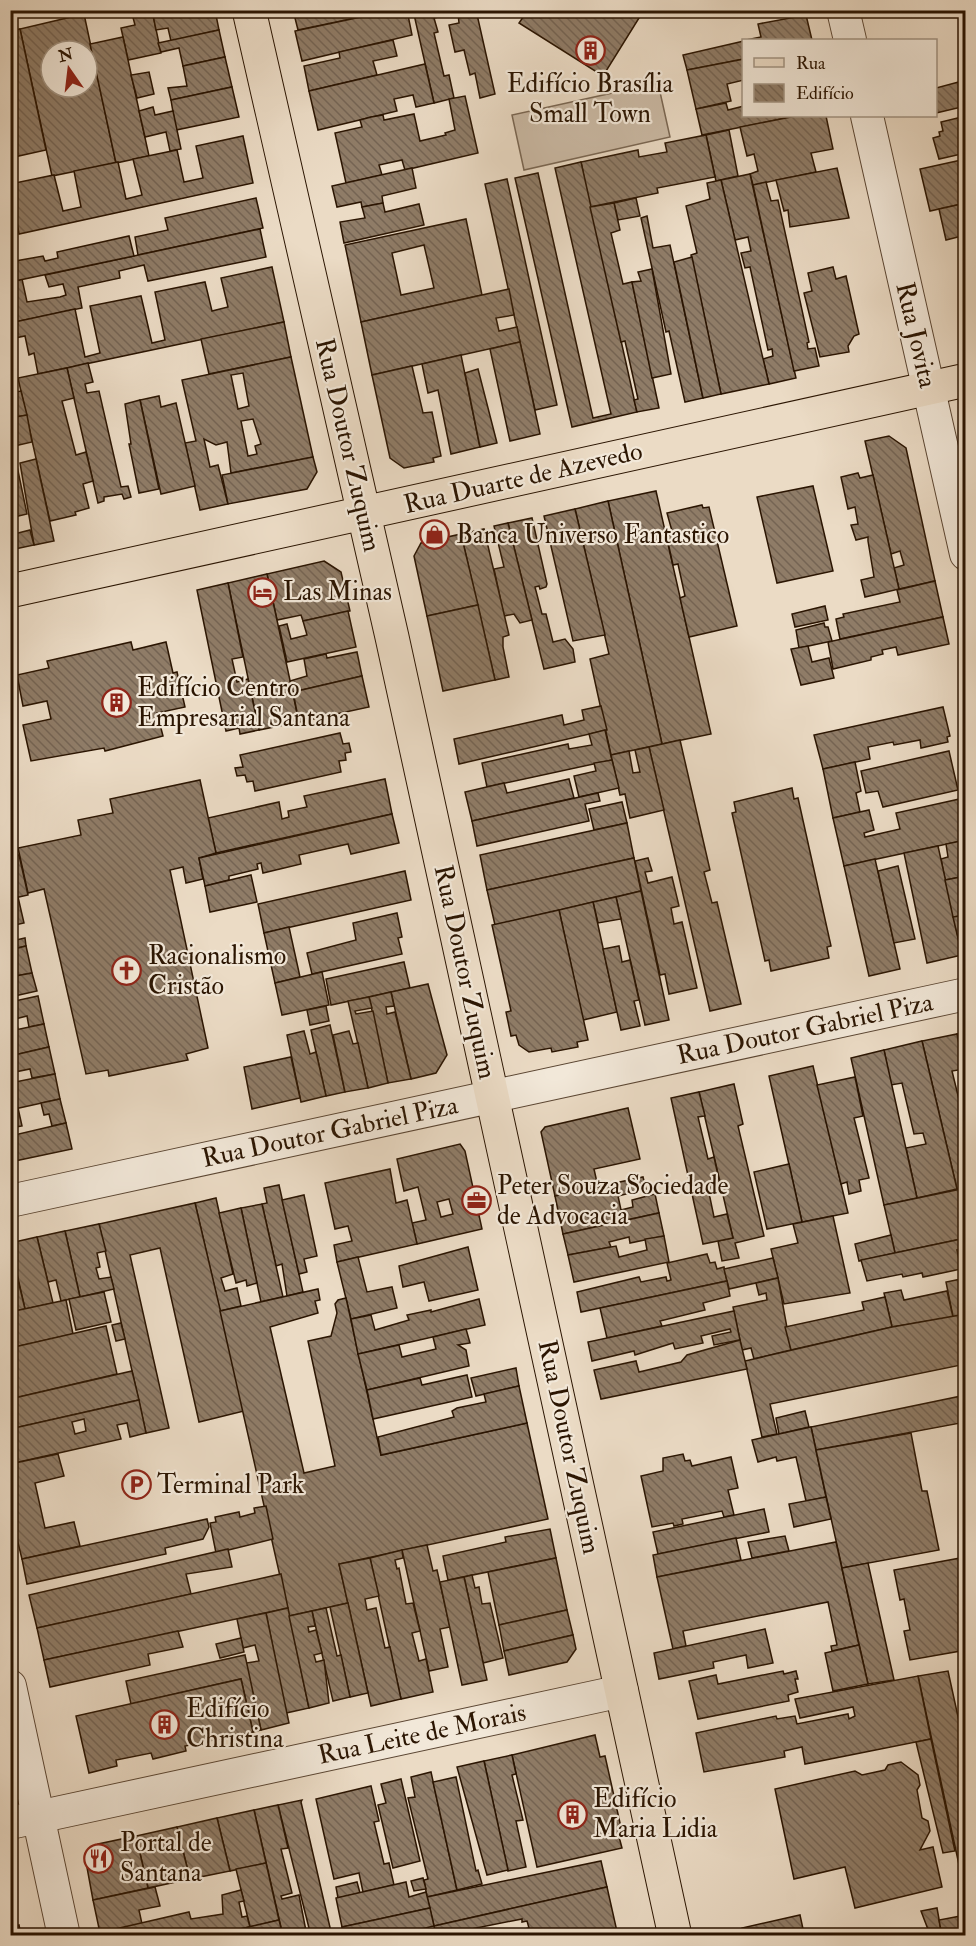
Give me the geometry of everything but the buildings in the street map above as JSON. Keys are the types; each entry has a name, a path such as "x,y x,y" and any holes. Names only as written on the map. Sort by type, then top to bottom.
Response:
{"main road":[{"name":"Rua Doutor Zuquim","path":"249,10 493,1096 675,1935"},
{"name":"Rua Duarte de Azevedo","path":"10,591 966,380"}],"street":[{"path":"843,10 850,39"},
{"name":"Rua Jovita","path":"867,117 966,554"},
{"name":"Rua Doutor Gabriel Piza","path":"10,1201 966,994"},
{"path":"10,1686 25,1820 64,1935"},
{"name":"Rua Leite de Morais","path":"25,1820 622,1691"}],"shaded area":[{"path":"658,83 670,137 524,170 512,115"}],"place":[{"name":"Edifício Brasília Small Town","path":"590,50"},
{"name":"Banca Universo Fantastico","path":"435,535"},
{"name":"Las Minas","path":"262,592"},
{"name":"Edifício Centro Empresarial Santana","path":"116,703"},
{"name":"Racionalismo Cristão","path":"127,971"},
{"name":"Peter Souza Sociedade de Advocacia","path":"476,1201"},
{"name":"Terminal Park","path":"136,1485"},
{"name":"Edifício Christina","path":"165,1724"},
{"name":"Edifício Maria Lidia","path":"572,1814"},
{"name":"Portal de Santana","path":"99,1858"}]}
